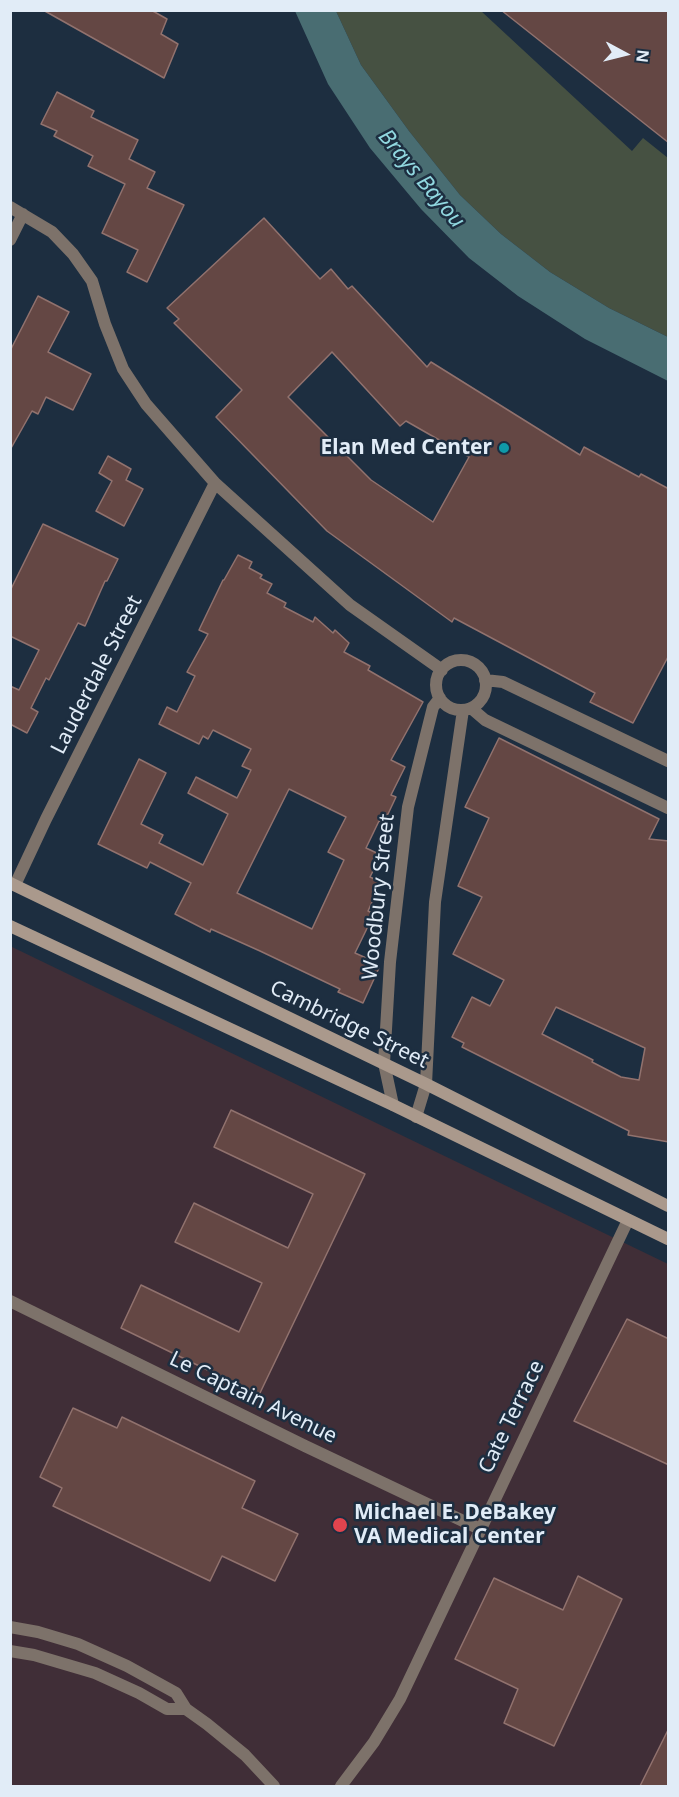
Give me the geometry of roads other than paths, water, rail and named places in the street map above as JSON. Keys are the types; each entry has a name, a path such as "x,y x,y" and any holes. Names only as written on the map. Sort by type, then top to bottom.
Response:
{"street":[{"path":"10,207 52,232 73,254 92,281 105,324 123,369 146,404 215,483 350,605 442,670"},
{"path":"10,240 23,214"},
{"name":"Lauderdale Street","path":"13,884 215,483"},
{"path":"467,709 483,697 486,689 485,680 483,673 471,662 455,662 442,670 437,684 440,698 450,707 467,709 485,720 669,808"},
{"path":"485,680 503,682 669,761"},
{"name":"Woodbury Street","path":"393,1105 384,1063 390,962 408,807 433,707 440,698"},
{"path":"416,1117 426,1084 435,902 467,709"},
{"name":"Cambridge Street","path":"13,884 384,1063 669,1206"},
{"path":"10,926 393,1105 669,1239"},
{"name":"Cate Terrace","path":"341,1786 400,1699 628,1220"},
{"name":"Le Captain Avenue","path":"10,1301 480,1529"},
{"path":"10,1627 38,1632 78,1644 127,1666 176,1693 186,1709 245,1755 274,1786"},
{"path":"10,1651 34,1655 95,1672 140,1693 167,1709 186,1709"}],"water":[{"name":"Brays Bayou","path":"295,11 336,11 361,65 409,131 460,195 501,234 550,272 609,308 668,337 668,381 585,339 518,296 469,258 421,209 370,148 328,84"}],"place":[{"name":"Elan Med Center","path":"504,448"},
{"name":"Michael E. DeBakey VA Medical Center","path":"340,1525"}]}
